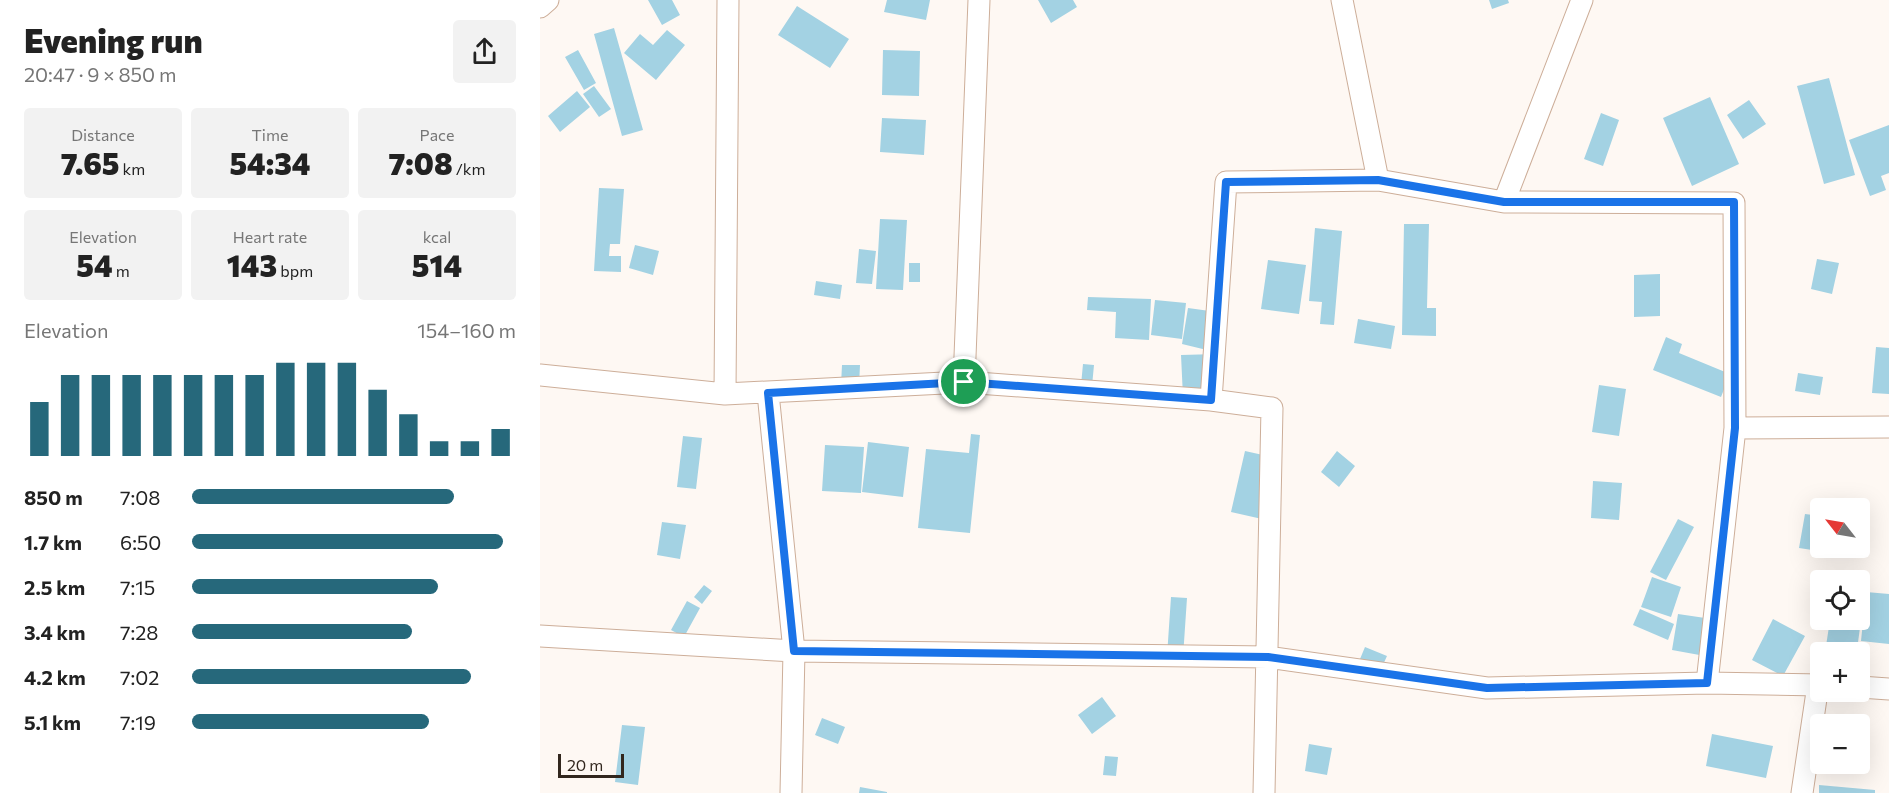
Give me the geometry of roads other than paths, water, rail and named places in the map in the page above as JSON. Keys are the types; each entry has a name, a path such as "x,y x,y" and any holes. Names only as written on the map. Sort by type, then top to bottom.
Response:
{"street":[{"path":"540,7 548,0"},
{"path":"725,394 728,0"},
{"path":"964,382 979,0"},
{"path":"1342,0 1378,180"},
{"path":"1504,202 1582,0"},
{"path":"1211,400 1226,182 1378,180 1504,202 1734,202 1735,428 1707,683"},
{"path":"540,375 725,394 964,382 1211,400 1272,408 1264,793"},
{"path":"768,393 794,651 791,793"},
{"path":"1735,428 1889,427"},
{"path":"540,636 794,651 1268,657 1487,688 1707,683 1810,685"},
{"path":"1870,688 1889,689"},
{"path":"1802,793 1817,702"}]}
